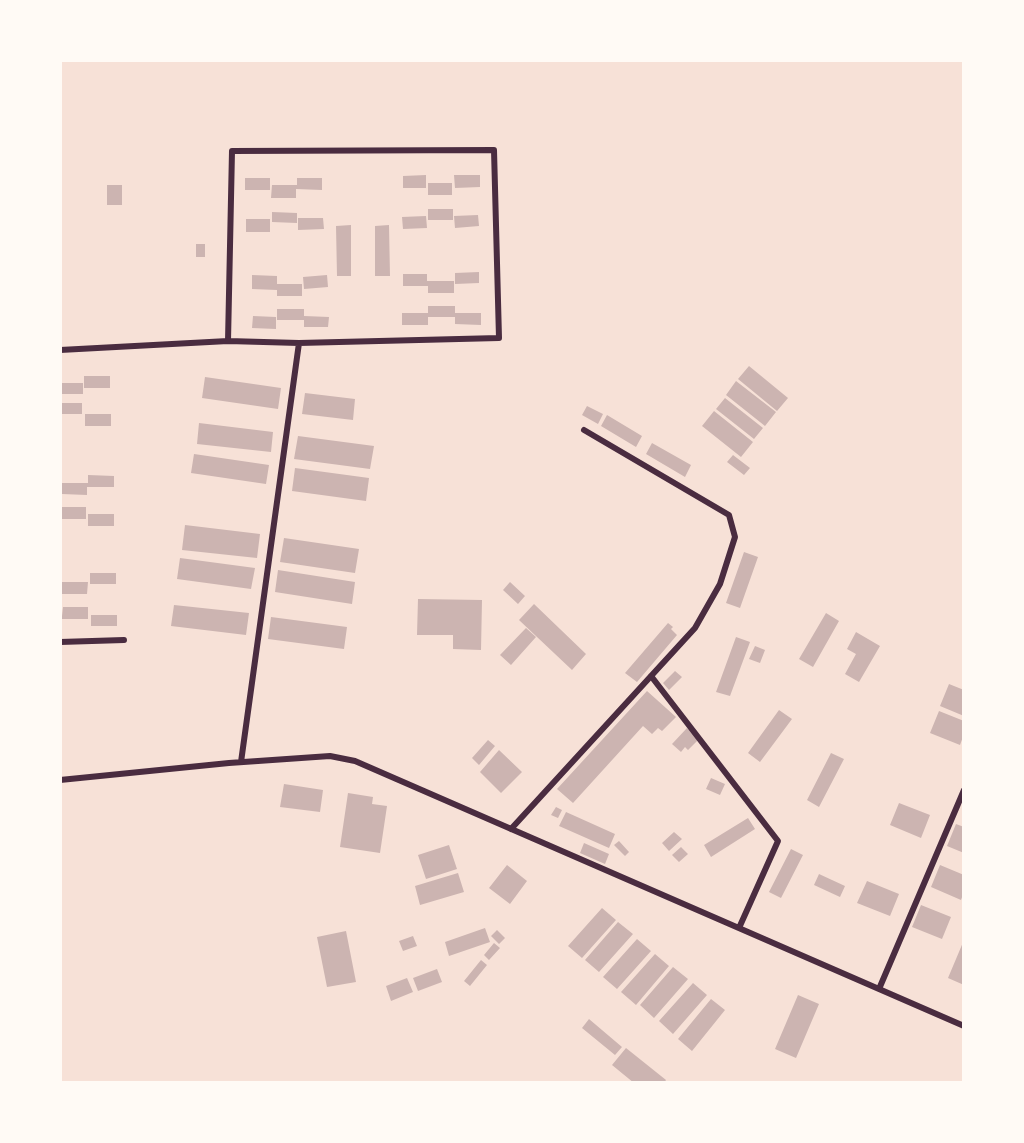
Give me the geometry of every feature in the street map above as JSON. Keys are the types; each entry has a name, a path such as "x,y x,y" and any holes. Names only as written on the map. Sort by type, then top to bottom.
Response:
{"street":[{"path":"60,350 228,341 298,343 499,338 494,150 232,151 228,341"},
{"path":"241,762 298,343"},
{"path":"511,829 695,628 720,584 735,537 729,515 584,430"},
{"path":"60,642 124,640"},
{"path":"651,676 778,841 739,928"},
{"path":"60,780 241,762 330,756 355,760 964,1026"},
{"path":"879,989 964,790"}],"building":[{"path":"426,175 426,188 403,188 403,176"},
{"path":"454,175 480,175 480,187 455,188"},
{"path":"245,178 270,178 270,190 245,190"},
{"path":"297,178 322,178 322,190 296,189 296,198 271,198 272,185 297,185"},
{"path":"428,183 452,183 452,195 428,195"},
{"path":"107,185 122,185 122,205 107,205"},
{"path":"428,209 453,209 453,220 428,220"},
{"path":"272,212 297,213 297,223 272,222"},
{"path":"478,215 479,226 455,228 454,216"},
{"path":"426,216 427,228 403,229 402,217"},
{"path":"298,218 323,218 324,229 298,230"},
{"path":"246,219 270,219 270,232 246,232"},
{"path":"351,225 351,276 337,276 336,226"},
{"path":"389,225 390,276 375,276 375,226"},
{"path":"196,244 205,244 205,257 196,257"},
{"path":"479,272 479,283 455,284 455,273"},
{"path":"403,274 427,274 427,281 454,281 454,293 428,293 428,286 403,286"},
{"path":"252,275 277,276 277,284 302,284 302,296 277,296 277,290 252,289"},
{"path":"327,275 328,287 304,289 303,277"},
{"path":"428,306 455,306 455,313 481,313 481,325 455,324 455,317 428,317 428,325 402,325 402,313 428,313"},
{"path":"277,309 304,309 304,316 329,317 328,327 304,327 304,320 277,320"},
{"path":"253,316 276,317 276,329 252,328"},
{"path":"749,366 788,398 777,411 738,379"},
{"path":"84,376 110,376 110,388 84,388"},
{"path":"205,377 281,388 278,409 202,398"},
{"path":"736,381 776,412 765,426 726,395"},
{"path":"60,383 83,383 83,394 60,394"},
{"path":"305,393 355,399 353,420 302,414"},
{"path":"725,398 763,428 754,439 716,409"},
{"path":"60,403 82,403 82,414 60,414"},
{"path":"587,406 603,414 598,424 582,415"},
{"path":"714,411 753,442 741,457 702,426"},
{"path":"85,414 111,414 111,426 85,426"},
{"path":"607,415 642,436 636,447 601,426"},
{"path":"199,423 273,432 271,452 197,444"},
{"path":"298,436 374,446 370,469 294,459"},
{"path":"652,443 691,465 685,477 646,454"},
{"path":"194,454 269,465 266,484 191,473"},
{"path":"733,455 750,468 744,475 727,462"},
{"path":"295,468 369,478 366,501 292,491"},
{"path":"88,475 114,476 114,487 87,487 87,495 62,494 62,483 88,483"},
{"path":"60,507 86,507 86,519 60,519"},
{"path":"88,514 114,514 114,526 88,526"},
{"path":"185,525 260,534 257,558 182,550"},
{"path":"284,538 359,549 355,573 280,562"},
{"path":"744,552 758,557 740,608 726,603"},
{"path":"180,558 255,568 251,589 177,579"},
{"path":"278,570 355,582 352,604 275,592"},
{"path":"90,573 116,573 116,584 90,584"},
{"path":"62,582 88,582 87,594 62,594"},
{"path":"510,582 525,596 518,604 503,590"},
{"path":"418,599 482,600 481,650 453,649 453,635 417,635"},
{"path":"534,604 586,654 572,670 519,620"},
{"path":"174,605 249,613 246,635 171,626"},
{"path":"63,607 88,607 88,619 60,619"},
{"path":"826,613 839,621 813,667 799,659"},
{"path":"91,615 117,615 117,626 91,626"},
{"path":"271,617 347,627 344,649 268,639"},
{"path":"668,623 677,635 637,682 625,673"},
{"path":"526,628 536,637 511,665 500,655"},
{"path":"856,632 880,646 859,682 845,674 856,654 847,649"},
{"path":"736,637 750,642 730,696 716,692"},
{"path":"755,646 765,650 760,663 749,659"},
{"path":"675,671 682,677 669,690 663,683"},
{"path":"949,684 964,690 964,716 940,706"},
{"path":"647,691 676,717 662,731 658,728 652,734 643,726 573,803 557,789"},
{"path":"779,710 792,719 760,762 748,753"},
{"path":"939,711 964,721 964,734 960,745 930,733"},
{"path":"687,728 699,739 688,750 685,747 681,752 672,744"},
{"path":"488,740 495,746 479,765 472,758"},
{"path":"499,750 522,772 501,793 480,772"},
{"path":"831,753 844,759 819,807 807,800"},
{"path":"711,778 725,784 720,795 706,789"},
{"path":"284,784 323,790 320,812 280,807"},
{"path":"348,793 373,797 372,804 387,806 380,853 340,847"},
{"path":"899,803 930,815 921,838 890,825"},
{"path":"556,807 562,810 558,818 551,815"},
{"path":"566,812 615,834 609,848 559,826"},
{"path":"748,818 755,829 711,857 704,845"},
{"path":"956,824 964,827 964,853 947,846"},
{"path":"674,832 682,839 669,851 662,843"},
{"path":"619,841 629,852 625,856 614,845"},
{"path":"584,843 609,854 605,864 580,853"},
{"path":"449,845 457,869 426,879 418,855"},
{"path":"681,847 688,854 679,862 672,855"},
{"path":"791,849 803,855 781,898 769,892"},
{"path":"507,865 527,881 510,904 489,888"},
{"path":"940,865 964,875 964,892 961,900 931,887"},
{"path":"458,873 464,892 420,905 415,886"},
{"path":"819,874 845,886 840,897 814,885"},
{"path":"867,881 899,894 890,916 857,903"},
{"path":"921,905 951,917 942,939 912,927"},
{"path":"602,908 616,920 582,958 568,946"},
{"path":"618,922 633,934 599,972 585,960"},
{"path":"485,928 490,942 449,956 445,942"},
{"path":"497,930 505,938 499,944 491,936"},
{"path":"346,931 356,982 327,987 317,937"},
{"path":"413,936 417,946 403,951 399,941"},
{"path":"637,939 651,951 617,989 603,977"},
{"path":"964,940 964,985 948,978"},
{"path":"494,943 500,948 489,960 484,955"},
{"path":"655,954 669,966 636,1005 621,992"},
{"path":"481,960 487,965 470,986 464,981"},
{"path":"673,967 688,979 654,1018 640,1005"},
{"path":"437,969 442,982 418,991 413,978"},
{"path":"407,978 413,992 391,1001 386,986"},
{"path":"693,983 707,995 673,1034 659,1021"},
{"path":"798,995 819,1004 796,1058 775,1049"},
{"path":"711,999 725,1010 692,1051 678,1039"},
{"path":"589,1019 622,1047 615,1055 582,1028"},
{"path":"626,1048 666,1080 664,1083 634,1083 612,1065"}]}
